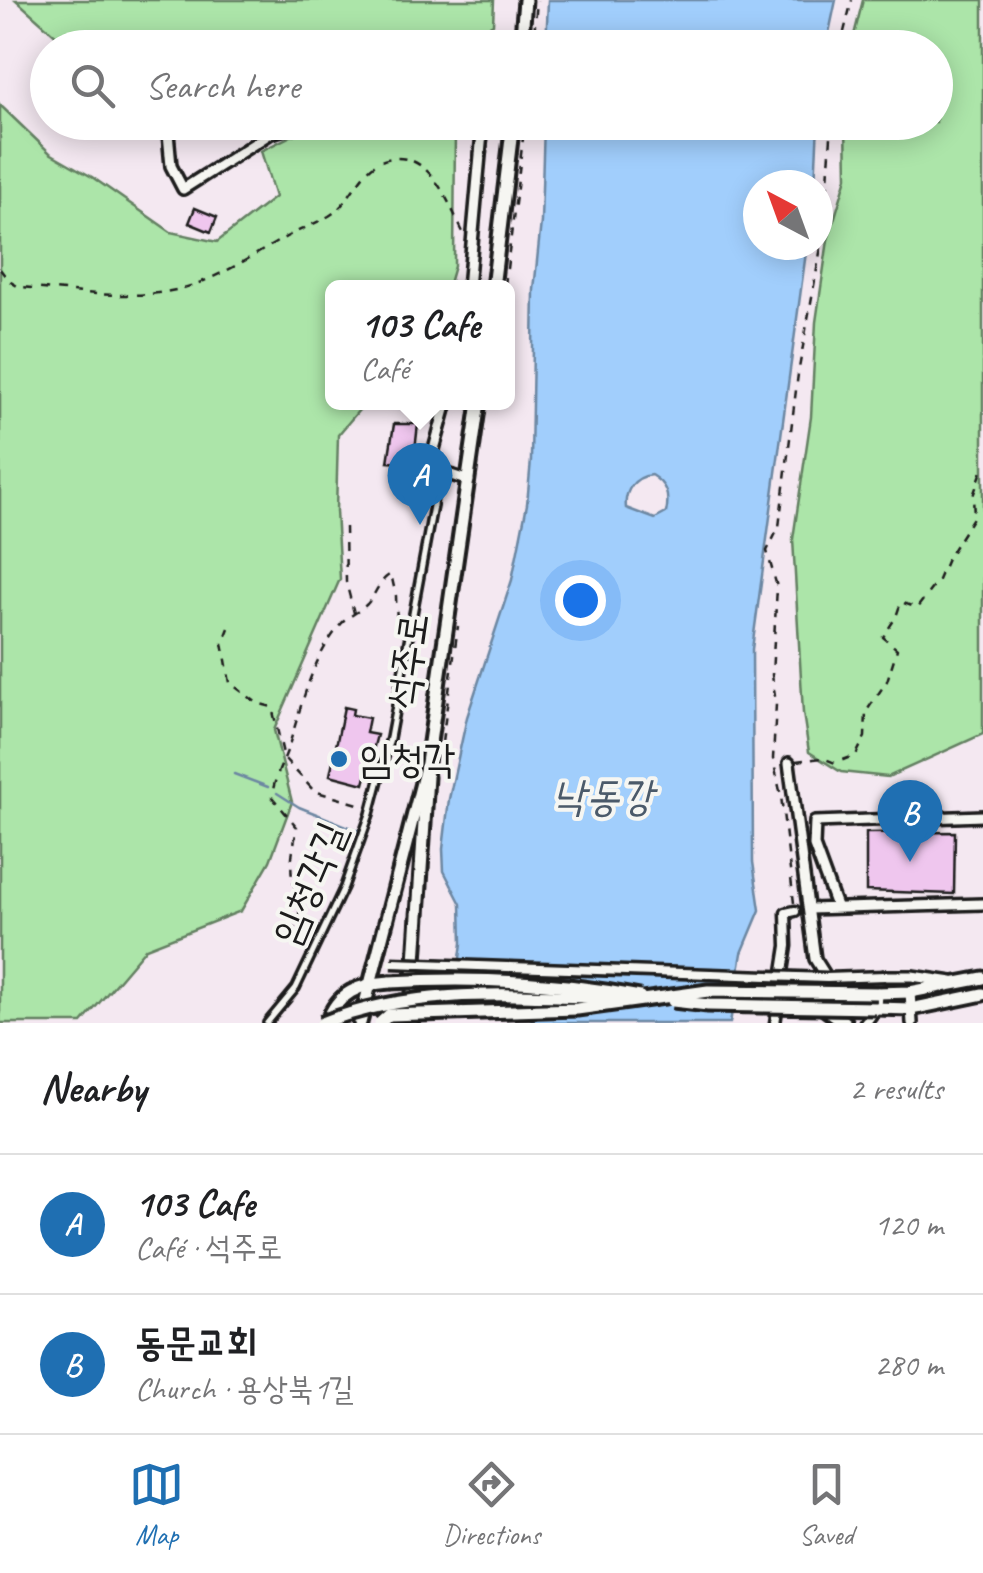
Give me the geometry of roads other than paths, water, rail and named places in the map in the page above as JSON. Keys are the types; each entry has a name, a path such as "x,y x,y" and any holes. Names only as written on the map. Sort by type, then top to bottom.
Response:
{"street":[{"path":"523,30 524,0"},
{"path":"169,140 171,166 183,189 260,140"},
{"path":"469,280 481,140"},
{"path":"494,280 511,140"},
{"name":"임청각길","path":"436,470 434,453 445,410"},
{"name":"석주로","path":"368,984 432,765 478,410"},
{"path":"436,470 469,481"},
{"path":"789,763 815,958 828,978"},
{"path":"411,1023 432,765"},
{"path":"836,906 814,846 814,822 983,816"},
{"path":"798,833 814,846"},
{"path":"809,910 836,906 983,904"},
{"path":"775,1023 787,946 786,913 795,911"},
{"path":"388,962 828,978 912,976 960,984"},
{"path":"380,1023 389,1015 578,1009 708,991 910,992 983,978"},
{"path":"324,1023 338,1000 368,984 442,979 579,985 708,1005 911,1009 983,994"},
{"path":"360,1023 368,984"},
{"path":"368,984 368,1023"},
{"path":"910,992 912,1023"},
{"path":"865,1023 876,1008 877,993"},
{"path":"324,1023 380,1004 417,998 484,994 650,998"},
{"path":"824,1008 846,1023"}],"lane":[{"name":"임청각길","path":"267,1023 296,988 318,943 344,887 372,808 390,738 433,506 436,470"}],"water":[{"path":"548,0 836,0 830,30 547,30"},
{"name":"낙동강","path":"543,140 817,140 816,170 743,170 743,260 805,260 752,649 753,862 760,910 742,953 730,1023 535,1023 519,1009 465,1000 456,988 462,943 461,904 444,871 449,799 467,717 512,580 531,460 534,290","holes":["645,476 656,478 666,491 666,513 655,519 626,508 631,486"]}],"waterway":[{"path":"234,774 268,787"},
{"path":"277,793 299,807 359,831"}],"place":[{"name":"103 Cafe","path":"420,525"},
{"name":"임청각","path":"339,759"},
{"name":"동문교회","path":"910,862"}]}
